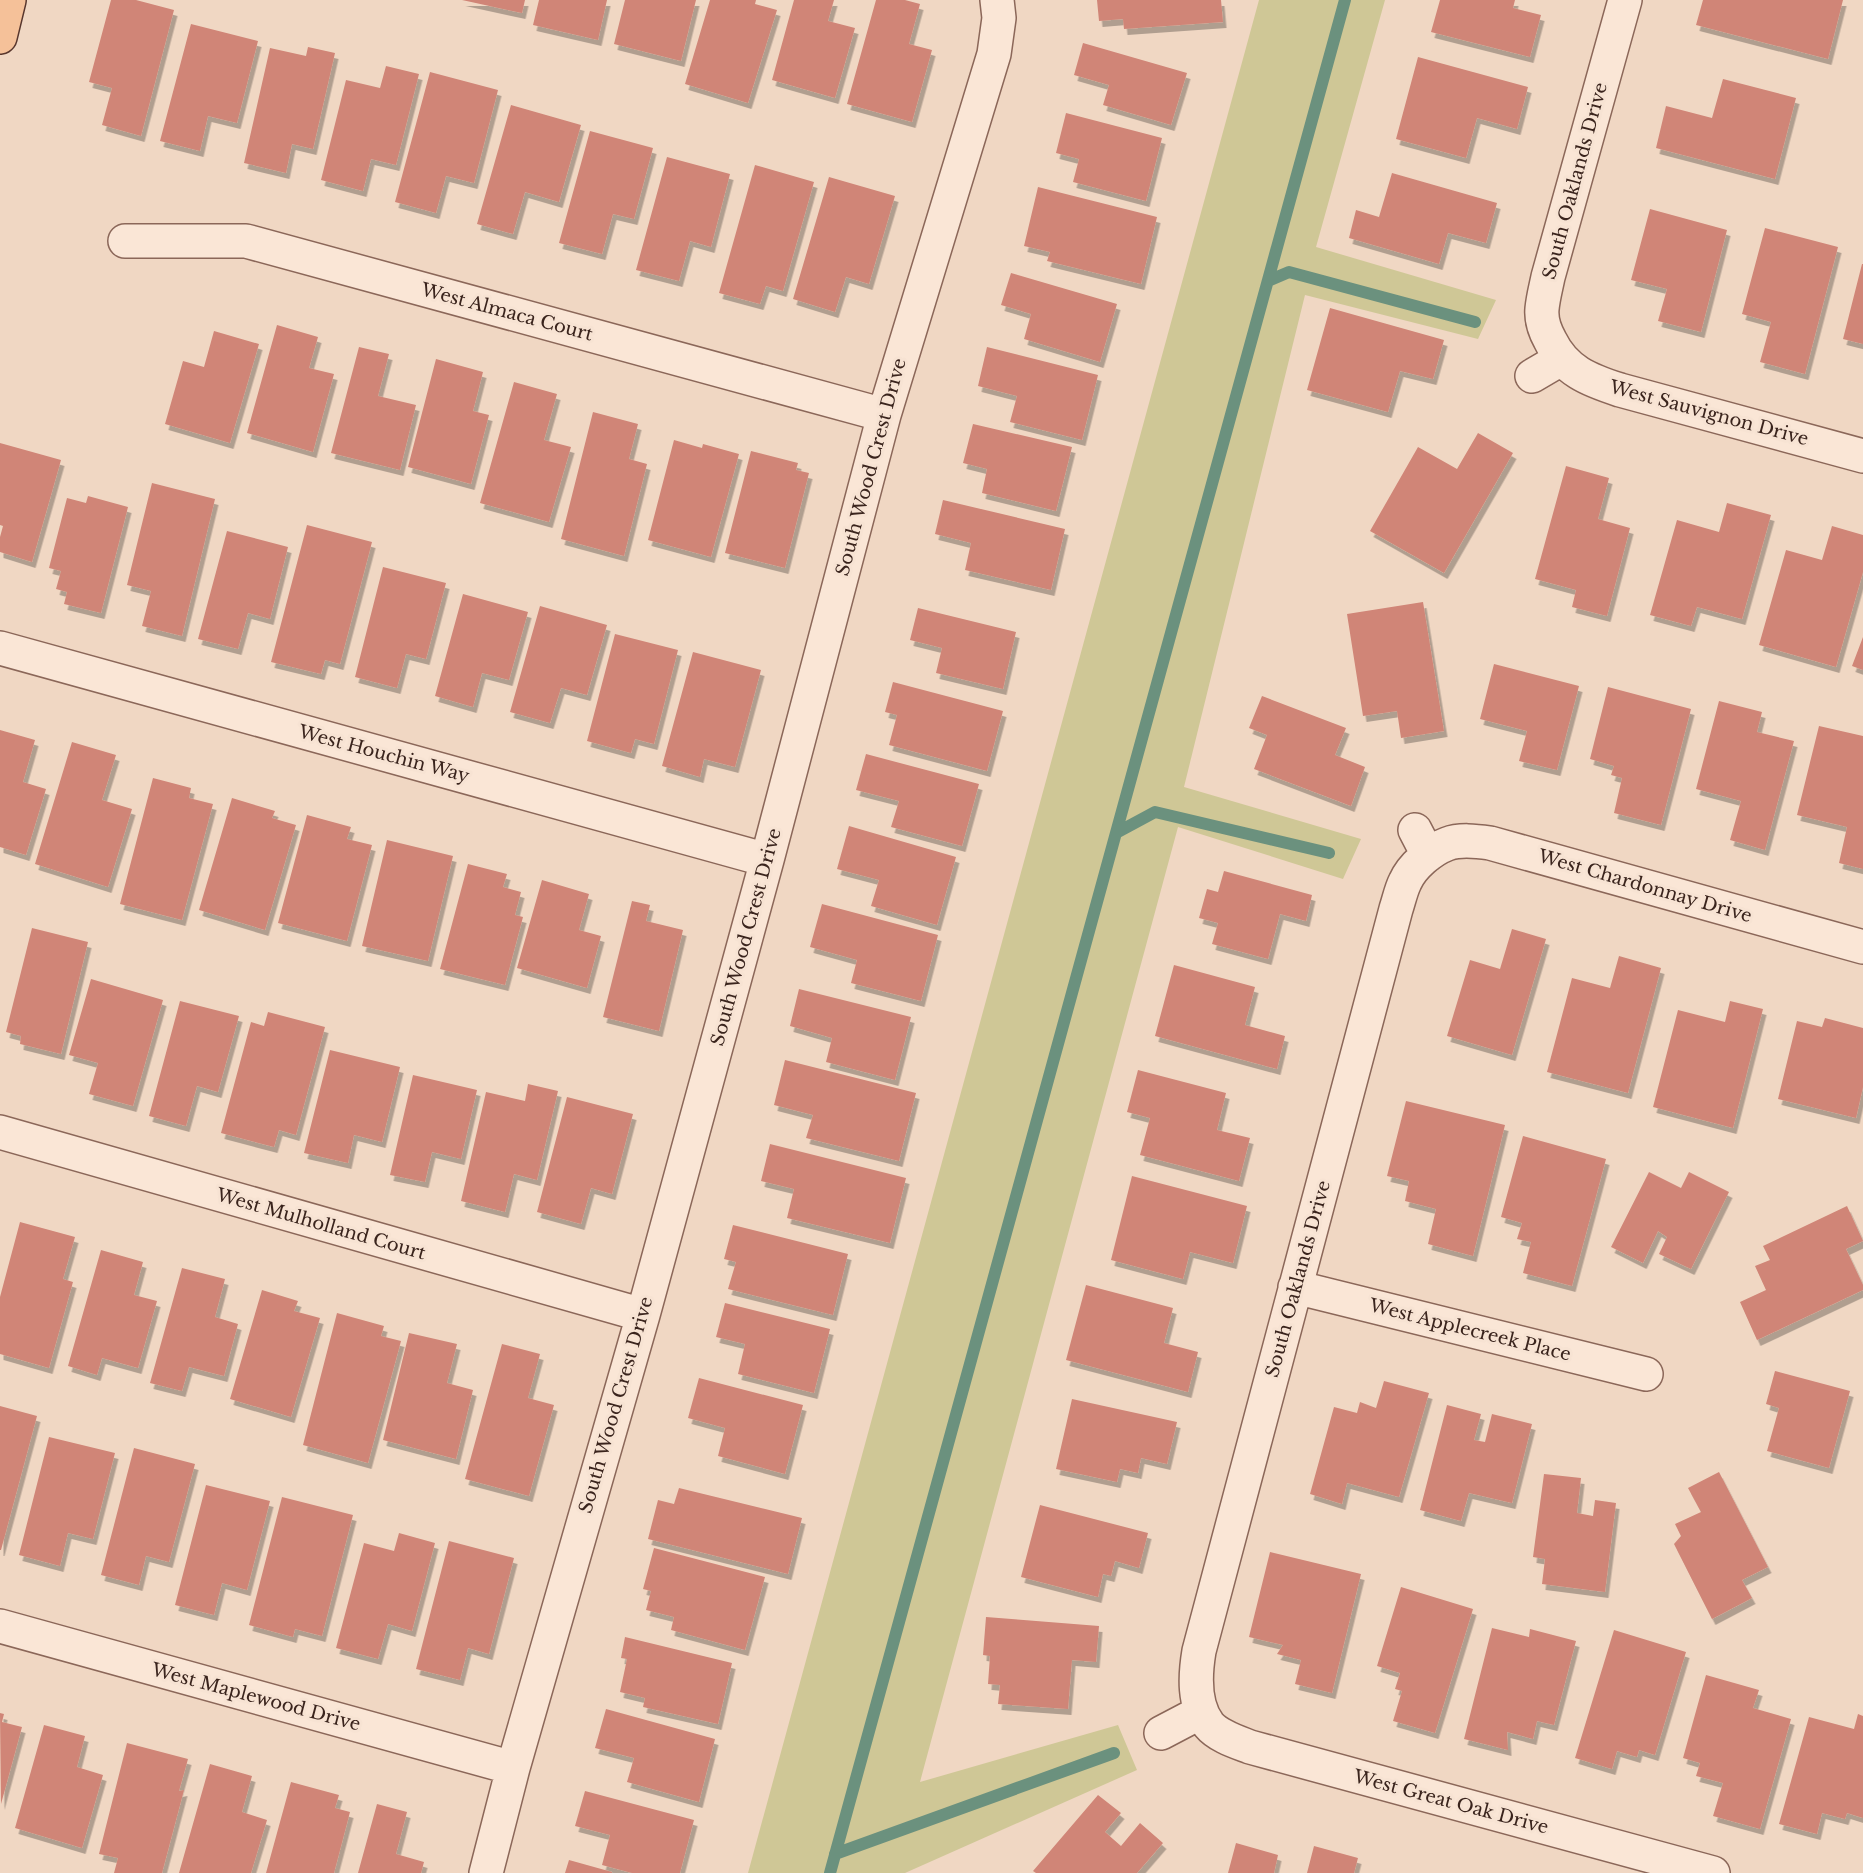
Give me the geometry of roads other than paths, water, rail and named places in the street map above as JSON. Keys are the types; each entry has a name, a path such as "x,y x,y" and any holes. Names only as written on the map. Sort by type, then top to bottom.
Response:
{"main road":[{"path":"0,37 9,0"}],"street":[{"name":"South Wood Crest Drive","path":"486,1873 513,1768 642,1315 767,860 884,415 994,54 999,18 997,0"},
{"name":"South Oaklands Drive","path":"1561,359 1545,330 1542,310 1548,277 1625,0"},
{"name":"West Almaca Court","path":"125,242 246,241 884,415"},
{"path":"1532,376 1561,359"},
{"name":"West Sauvignon Drive","path":"1561,359 1591,380 1620,390 1863,456"},
{"name":"West Houchin Way","path":"0,648 767,860"},
{"name":"West Chardonnay Drive","path":"1421,843 1447,844 1470,840 1490,843 1863,947"},
{"name":"South Oaklands Drive","path":"1201,1712 1195,1675 1199,1651 1396,909 1405,881 1416,866 1421,843"},
{"name":"West Mulholland Court","path":"0,1132 642,1315"},
{"name":"West Applecreek Place","path":"1295,1287 1646,1374"},
{"name":"West Maplewood Drive","path":"0,1626 513,1768"},
{"path":"1161,1733 1201,1712"},
{"name":"West Great Oak Drive","path":"1201,1712 1210,1726 1250,1748 1713,1873"}],"waterway":[{"path":"830,1873 1345,0"},
{"path":"1268,281 1289,272 1475,322"},
{"path":"1116,833 1155,812 1329,853"},
{"path":"835,1854 1114,1753"}]}
